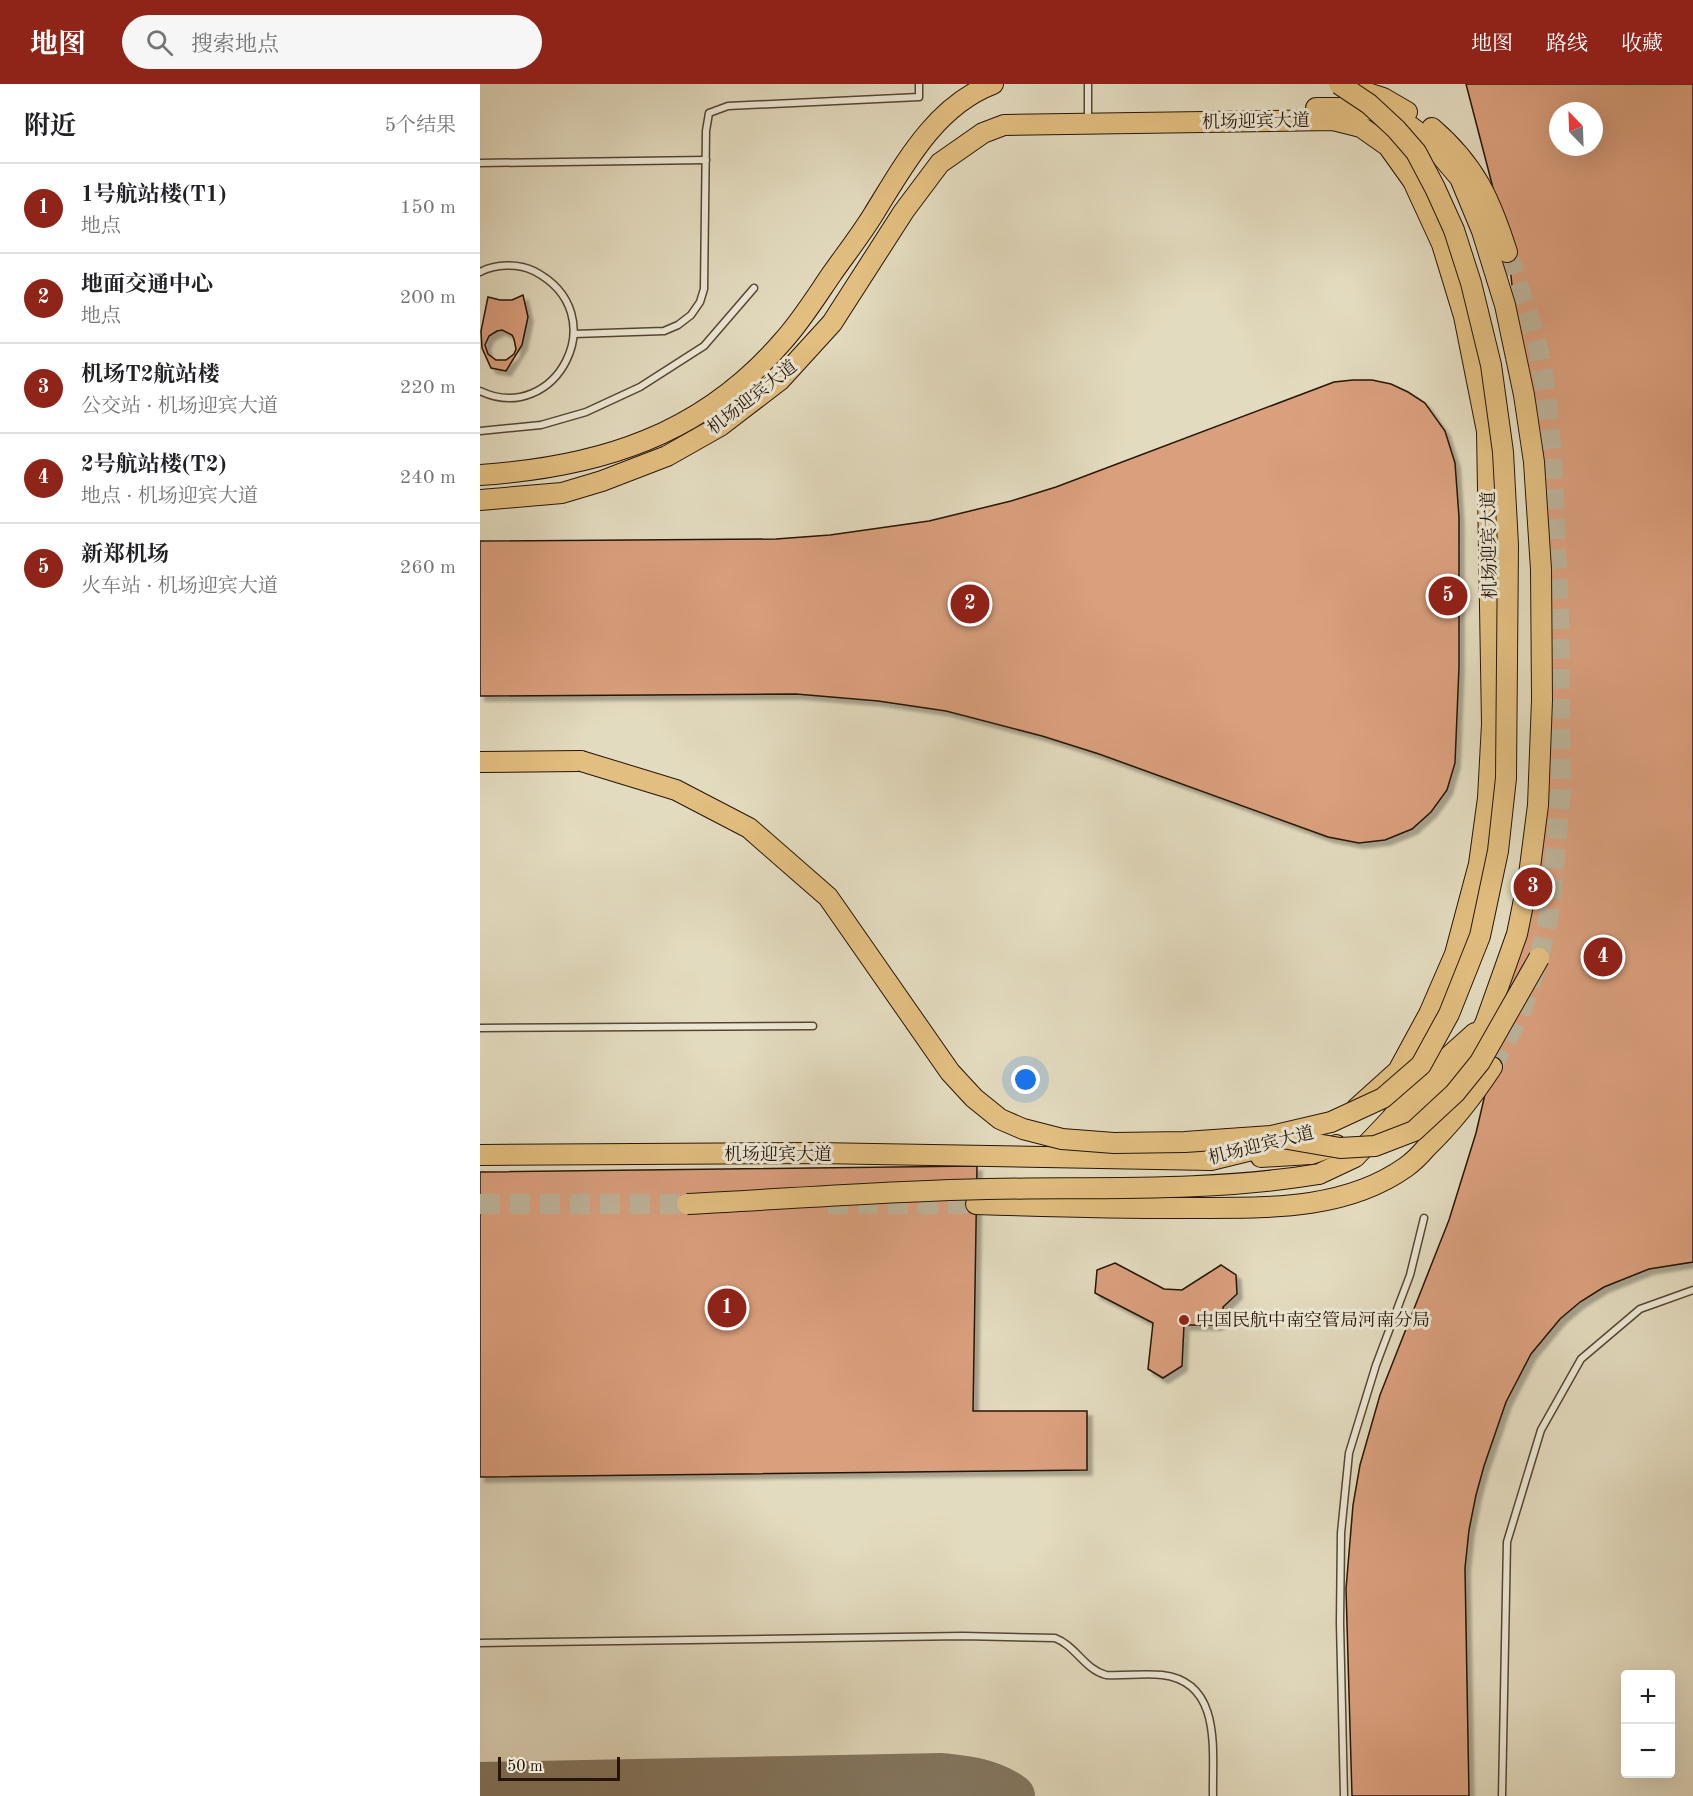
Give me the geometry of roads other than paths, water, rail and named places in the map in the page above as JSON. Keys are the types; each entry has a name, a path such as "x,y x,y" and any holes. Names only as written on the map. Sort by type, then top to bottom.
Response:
{"main road":[{"path":"480,475 574,464 610,454 689,421 722,399 741,384 776,348 828,279 930,128 978,89 993,84"},
{"path":"1340,84 1383,98 1427,124 1443,137 1463,158 1482,187 1507,252"},
{"path":"480,762 581,761 676,789 749,828 828,897 950,1072 974,1098 1000,1119 1023,1129 1062,1139 1104,1142 1185,1142 1271,1136 1331,1122 1383,1098 1420,1065 1449,1014 1480,936 1498,851 1506,778 1508,545 1503,452 1491,365 1471,283 1454,230 1416,152 1370,104 1340,84"},
{"path":"687,1204 976,1189 1262,1182 1319,1174 1355,1157 1402,1125 1457,1073 1485,1024 1517,934 1529,874 1538,805 1542,700 1541,569 1534,462 1524,396 1505,305 1482,231 1460,178 1426,138 1399,118 1364,108 1332,107 1273,110 1211,122"},
{"name":"机场迎宾大道","path":"480,500 562,492 602,481 667,456 720,426 780,380 825,331 904,211 940,163 983,133 1004,125 1333,120 1361,127 1388,146 1413,181 1442,244 1464,316 1487,431 1492,724 1488,798 1479,864 1455,954 1429,1014 1398,1071 1355,1109 1313,1135 1211,1160 816,1153 480,1155"},
{"path":"1271,1136 1340,1148 1375,1146 1414,1131 1455,1094 1480,1062 1539,958"},
{"path":"1417,1085 1429,1014"},
{"path":"1355,1157 1391,1119 1417,1085 1485,1024"},
{"path":"976,1204 1142,1208 1277,1207 1335,1199 1380,1183 1408,1167 1466,1104 1492,1068"},
{"path":"1211,1160 1311,1154 1352,1140 1391,1119"}],"lane":[{"path":"574,334 664,331 678,325 691,315 700,302 704,289 709,113 729,106 919,97 919,84"},
{"path":"1088,84 1088,124"},
{"path":"480,164 706,160"},
{"path":"480,273 487,269 508,266 529,269 548,279 562,294 572,313 574,334 570,354 560,372 546,385 528,394 508,397 480,391"},
{"path":"480,431 541,425 586,412 639,387 704,346 754,288"},
{"path":"480,1028 813,1026"},
{"path":"1344,1796 1340,1623 1341,1533 1349,1453 1376,1365 1410,1275 1424,1218"},
{"path":"1502,1796 1507,1542 1541,1430 1581,1359 1640,1309 1693,1290"},
{"path":"480,1643 963,1636 1055,1638 1073,1648 1091,1669 1098,1673 1116,1676 1160,1675 1191,1685 1209,1712 1213,1796"}],"tunnel":[{"path":"1492,1067 1520,1015 1539,958 1550,910 1561,790 1559,615 1552,456 1546,394 1539,351 1507,252"},
{"path":"480,1204 702,1204"},
{"path":"828,1204 976,1204"}],"place":[{"name":"新郑机场","path":"1448,596"},
{"name":"地面交通中心","path":"970,604"},
{"name":"机场T2航站楼","path":"1533,887"},
{"name":"2号航站楼(T2)","path":"1603,957"},
{"name":"1号航站楼(T1)","path":"727,1308"},
{"name":"中国民航中南空管局河南分局","path":"1184,1320"}]}
